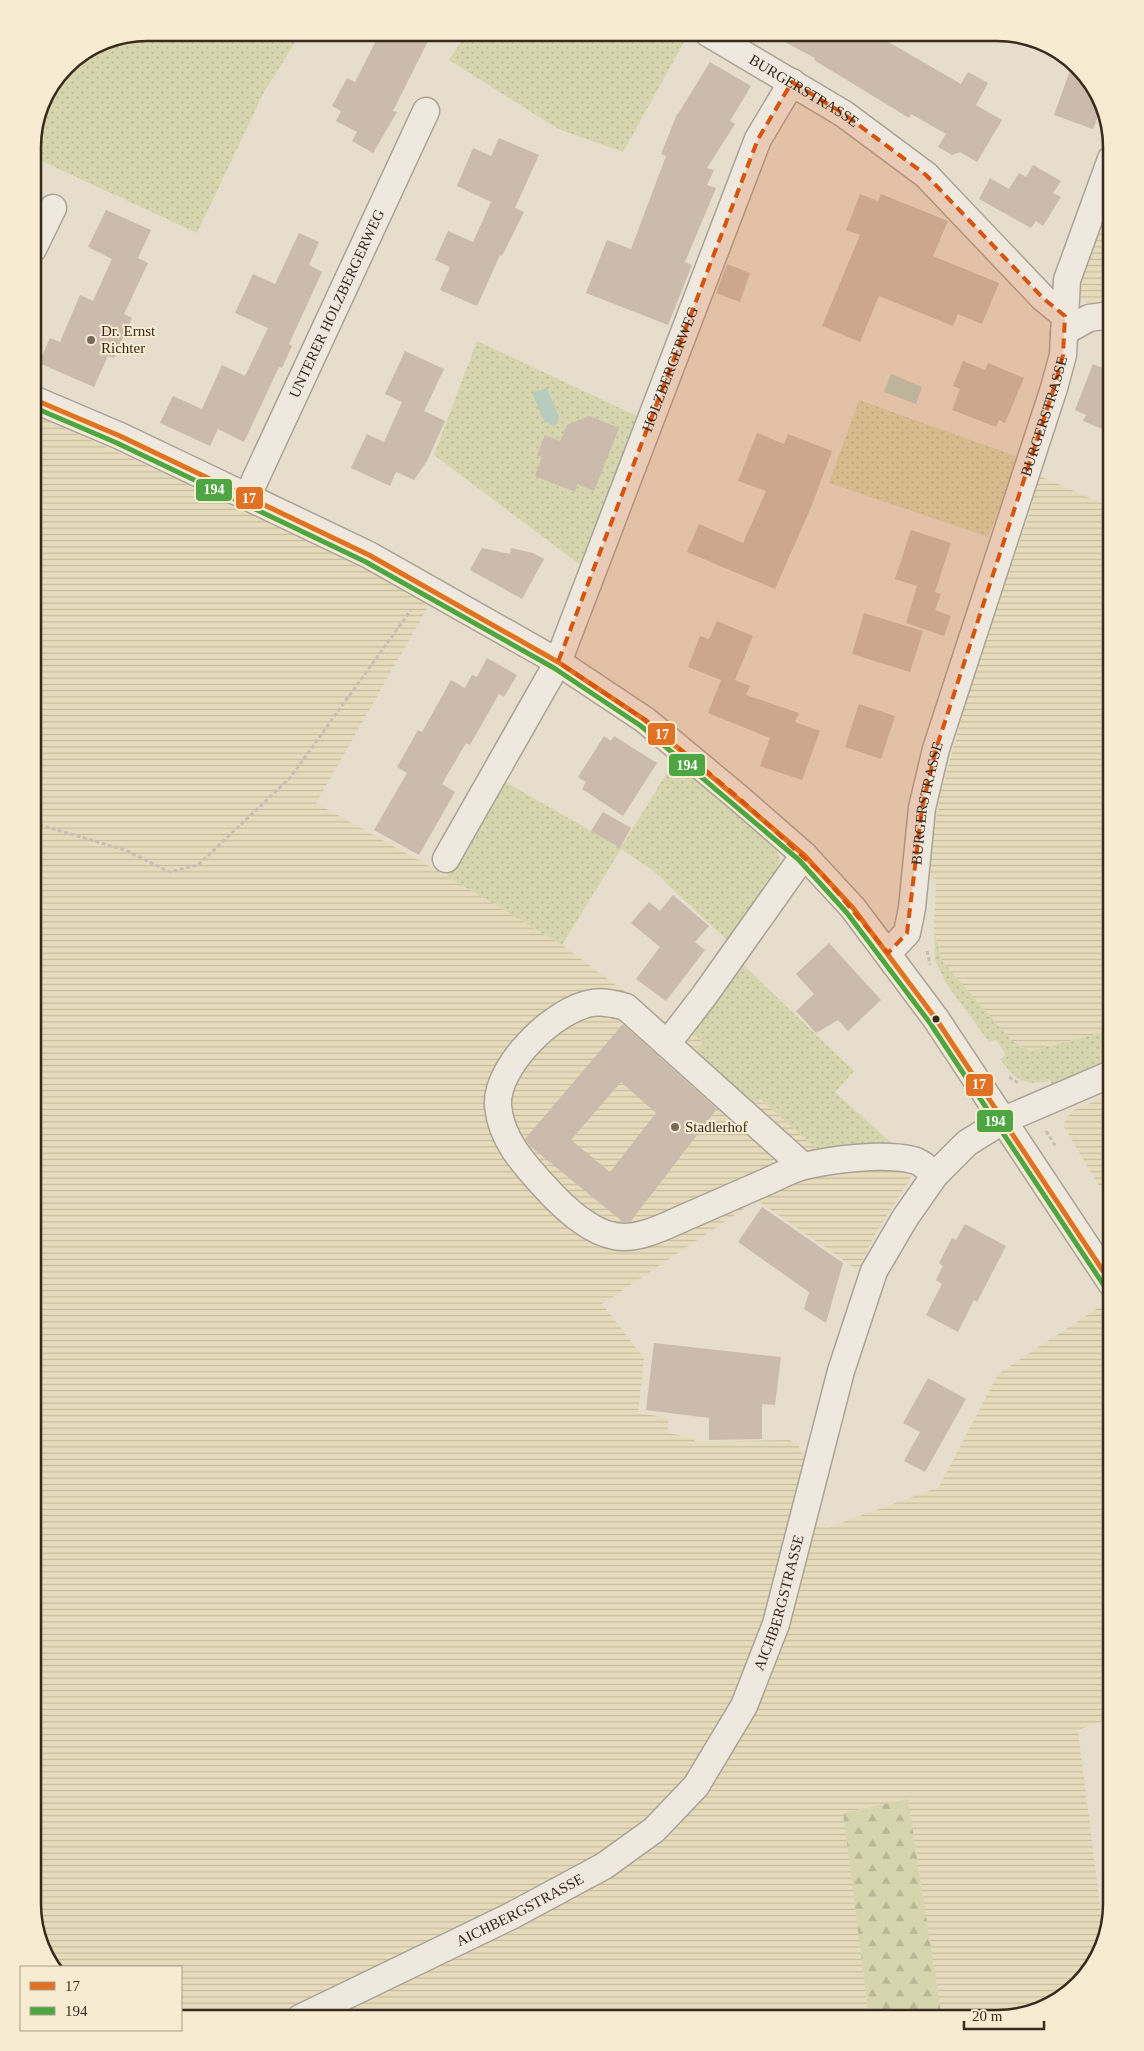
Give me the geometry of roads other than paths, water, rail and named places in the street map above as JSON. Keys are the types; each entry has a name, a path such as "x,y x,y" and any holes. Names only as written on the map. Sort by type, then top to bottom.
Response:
{"street":[{"name":"BURGERSTRASSE","path":"722,41 844,114 926,175 1044,299 1064,324 1063,354 1054,388 936,749 922,808 912,908 907,933 888,953"},
{"name":"HOLZBERGERWEG","path":"446,859 558,662 758,139 792,82"},
{"name":"UNTERER HOLZBERGERWEG","path":"248,495 426,111"},
{"path":"1103,183 1067,280 1064,324 1103,316"},
{"path":"41,233 54,208"},
{"path":"41,402 120,436 248,495 369,555 558,662 645,720 804,855 853,908 936,1019 1103,1269"},
{"path":"667,1044 704,996 804,855"},
{"path":"803,1166 626,1006 591,1003 557,1019 521,1052 507,1072 501,1086 498,1104 501,1127 512,1148 550,1192 598,1232 616,1237 636,1236 803,1166 871,1158 915,1160 934,1175"},
{"name":"AICHBERGSTRASSE","path":"317,2010 511,1916 604,1866 654,1830 696,1786 744,1706 776,1624 841,1371 874,1271 934,1175 967,1143 1004,1120 1103,1078"}],"place":[{"name":"Dr. Ernst Richter","path":"91,340"},
{"name":"Stadlerhof","path":"675,1127"}]}
